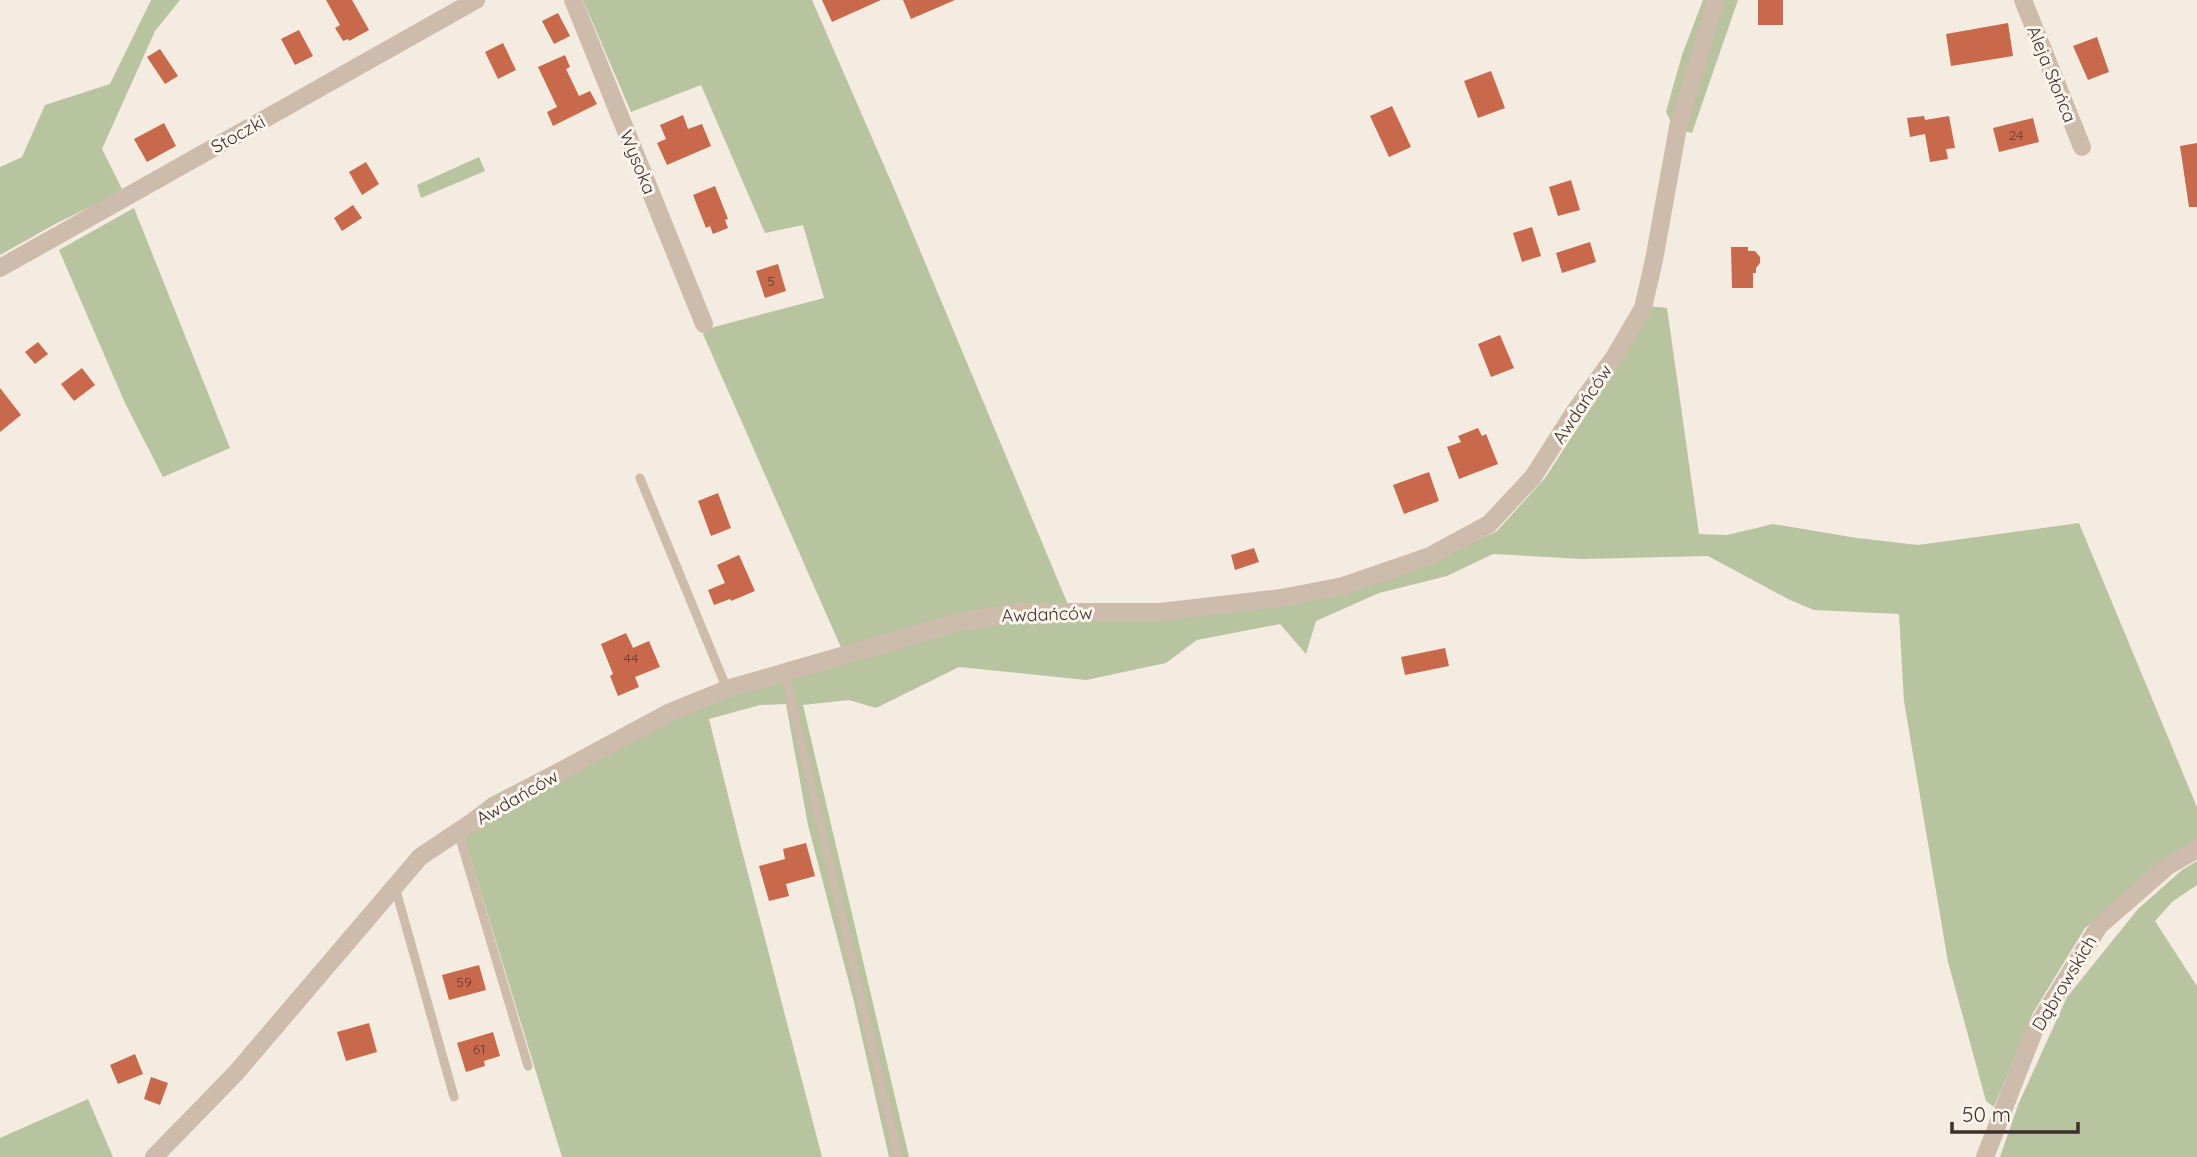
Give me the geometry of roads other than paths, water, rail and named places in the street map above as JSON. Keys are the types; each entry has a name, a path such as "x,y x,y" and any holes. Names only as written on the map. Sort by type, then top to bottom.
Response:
{"street":[{"name":"Stoczki","path":"0,268 476,0"},
{"name":"Wysoka","path":"573,0 704,324"},
{"name":"Awdańców","path":"154,1157 235,1074 420,857 496,806 670,712 727,689 959,622 1020,612 1160,612 1281,598 1343,586 1430,556 1489,524 1533,477 1575,411 1615,356 1643,308 1678,127 1716,0"},
{"name":"Aleja Słońca","path":"2023,0 2082,147"},
{"name":"Dąbrowskich","path":"1985,1157 2034,1031 2099,926 2168,866 2197,849"}],"lane":[{"path":"640,478 727,689"},
{"path":"785,674 898,1157"},
{"path":"458,832 528,1066"},
{"path":"395,887 454,1097"}]}
